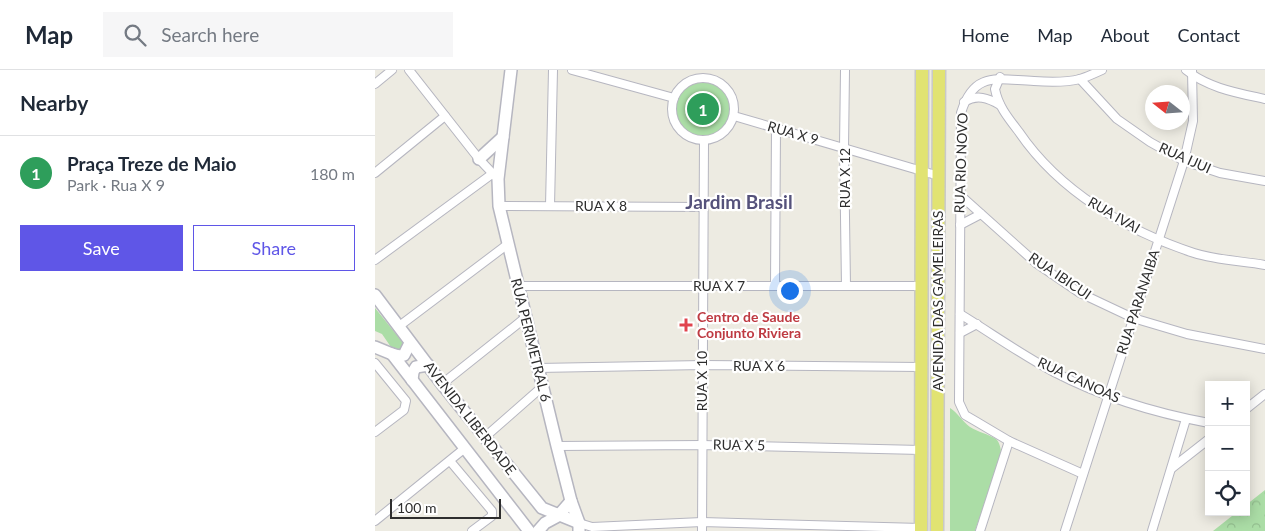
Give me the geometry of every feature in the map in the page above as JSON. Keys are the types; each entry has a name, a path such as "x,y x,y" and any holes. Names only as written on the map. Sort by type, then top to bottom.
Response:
{"main road":[{"name":"AVENIDA DAS GAMELEIRAS","path":"922,70 921,450 924,530"},
{"name":"AVENIDA DAS GAMELEIRAS","path":"937,531 939,70"}],"street":[{"path":"375,84 392,70"},
{"path":"375,260 495,176 479,159 409,70"},
{"name":"RUA PERIMETRAL 6","path":"511,70 503,137 495,176 499,206 571,501 584,528"},
{"path":"550,206 553,70"},
{"path":"572,70 674,98"},
{"name":"RUA X 12","path":"845,70 846,286"},
{"path":"1186,70 1219,88 1265,99"},
{"path":"1093,93 1098,71"},
{"name":"RUA RIO NOVO","path":"1083,474 1009,441 965,415 959,402 961,113 969,92 987,79 1000,77 1034,81 1080,79 1098,71"},
{"name":"RUA PARANAIBA","path":"1065,531 1184,161 1193,120 1193,73"},
{"path":"703,74 721,83 728,89 734,106 734,116 730,125 723,133 704,141 689,137 677,128 672,108 678,90 685,83 703,74"},
{"path":"1000,77 995,90 1000,105"},
{"name":"RUA IJUI","path":"1080,79 1117,119 1150,142 1184,161 1220,173 1265,181"},
{"path":"964,102 972,98 981,97 1000,105"},
{"name":"RUA IVAI","path":"1000,105 1028,146 1056,174 1083,197 1124,223 1195,253 1265,265"},
{"path":"375,173 445,116"},
{"name":"RUA X 9","path":"734,116 939,176"},
{"path":"775,286 776,128"},
{"path":"479,159 503,137"},
{"name":"RUA X 10","path":"701,531 704,141"},
{"name":"RUA IBICUI","path":"959,195 1036,263 1080,293 1133,318 1187,334 1265,349"},
{"name":"RUA X 8","path":"499,206 704,207"},
{"name":"RUA RIO NOVO","path":"960,225 981,214"},
{"path":"398,327 508,244"},
{"name":"RUA X 7","path":"518,286 921,286"},
{"name":"AVENIDA LIBERDADE","path":"375,295 410,343 541,508 584,528"},
{"name":"RUA CANOAS","path":"960,314 1053,371 1108,397 1186,419 1205,422"},
{"path":"442,384 525,318"},
{"path":"960,333 977,324"},
{"path":"375,347 399,356 404,355 410,343"},
{"name":"AVENIDA LIBERDADE","path":"392,354 529,531"},
{"path":"375,362 406,401 406,406 404,410 375,432"},
{"path":"412,380 416,368 429,365"},
{"name":"RUA X 6","path":"538,368 703,365 921,367"},
{"path":"485,437 543,387"},
{"path":"1250,406 1265,394"},
{"path":"1152,531 1186,419"},
{"path":"980,531 1009,441"},
{"path":"1172,468 1205,442"},
{"name":"RUA X 5","path":"557,446 702,445 921,450"},
{"path":"375,522 465,448"},
{"path":"450,461 492,511 492,516 472,531"},
{"path":"538,531 545,523 558,516 571,501"},
{"path":"584,528 701,522 924,530"}],"green space":[{"path":"703,81 714,83 723,89 729,98 731,109 729,120 723,129 714,135 703,137 692,135 683,129 677,120 675,109 677,98 683,89 692,83"},
{"path":"375,308 404,344 405,348 395,353 382,334 375,331"},
{"path":"950,408 970,427 996,439 1000,448 1001,454 975,531 950,531"},
{"path":"1265,490 1265,531 1213,531 1232,516 1250,516 1250,502"}],"place":[{"name":"Praça Treze de Maio","path":"703,109"},
{"name":"Centro de Saude Conjunto Riviera","path":"686,325"}],"district":[{"name":"Jardim Brasil","path":"739,202"}]}
